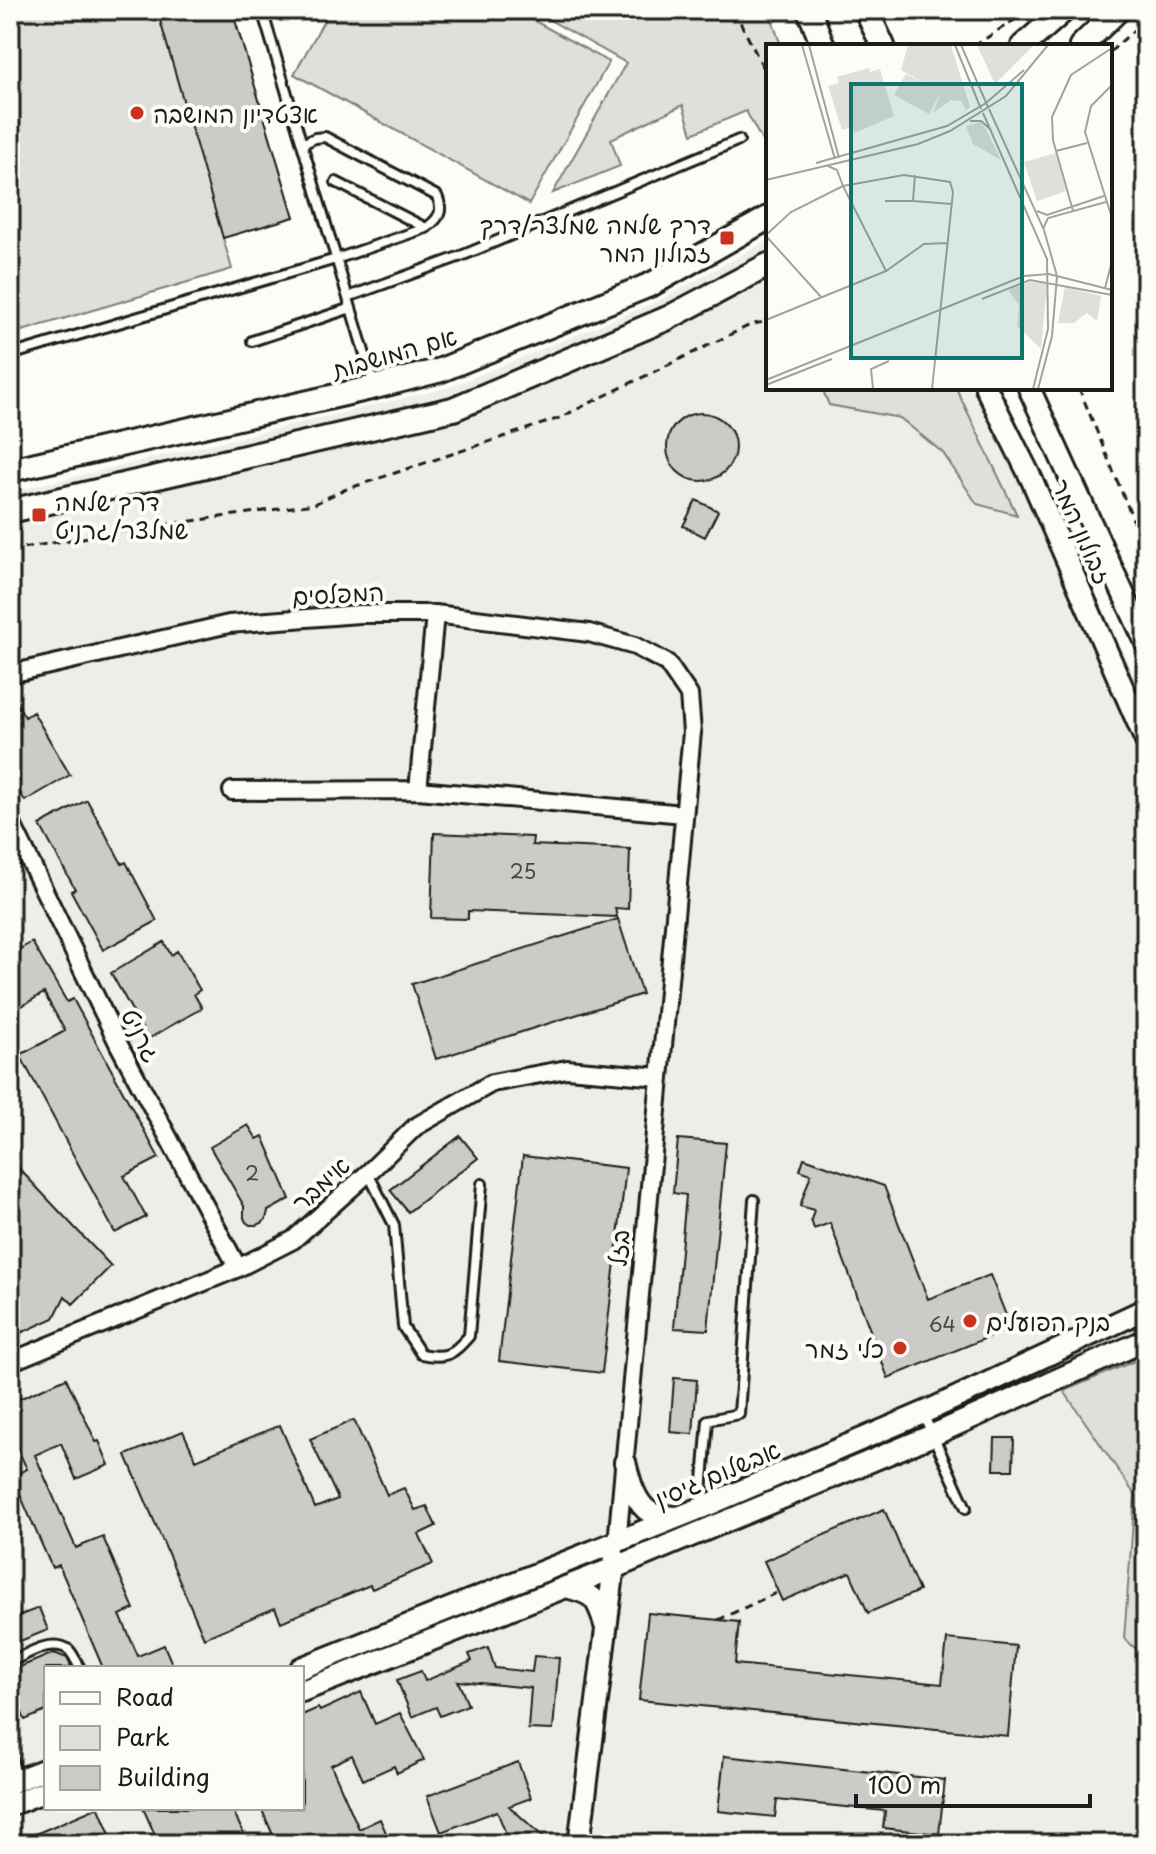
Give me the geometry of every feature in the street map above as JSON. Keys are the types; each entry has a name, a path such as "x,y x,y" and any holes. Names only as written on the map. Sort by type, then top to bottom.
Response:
{"main road":[{"path":"809,10 822,44"},
{"path":"866,10 882,44"},
{"path":"1025,44 1064,10"},
{"path":"1083,44 1118,10"},
{"name":"אם המושבות","path":"10,470 441,370 652,284 766,219"},
{"path":"10,511 453,409 668,318 766,266"}],"street":[{"name":"זבולון המר","path":"987,390 1031,478 1146,741"},
{"name":"זבולון המר","path":"1030,390 1146,643"},
{"name":"המפלסים","path":"10,674 229,624 359,614 435,614 589,633 635,646 667,663"},
{"path":"418,790 435,614"},
{"name":"בזל","path":"579,1844 617,1543 692,732 689,695 667,663"},
{"path":"232,791 418,790 684,814"},
{"name":"גרניט","path":"10,820 119,1045 238,1268"},
{"name":"אימבר","path":"10,1362 238,1268 293,1240 415,1127 492,1083 567,1069 660,1077"},
{"name":"אבשלום גיסין","path":"304,1667 681,1517 923,1413 1146,1309"},
{"name":"אבשלום גיסין","path":"304,1690 614,1568 933,1435 1146,1340"},
{"path":"625,1462 631,1485 652,1514 681,1517"},
{"path":"566,1587 585,1591 592,1596 601,1610 606,1628"},
{"path":"14,1782 44,1770"},
{"path":"10,1805 44,1792"}],"lane":[{"path":"262,10 375,387"},
{"path":"10,355 336,259 426,228 441,214 437,196 325,137 302,144"},
{"path":"348,297 461,256 739,140"},
{"path":"336,182 426,228"},
{"path":"252,341 351,308"},
{"path":"368,1173 394,1225 403,1327 421,1354 439,1357 454,1353 469,1336 482,1184"},
{"path":"701,1508 708,1420 739,1414 754,1200"},
{"path":"923,1413 966,1508"},
{"path":"10,1662 44,1647 57,1646 69,1651 79,1666"},
{"path":"10,1752 14,1782"}],"path":[{"path":"734,10 766,73"},
{"path":"977,44 1030,10"},
{"path":"1112,50 1146,14"},
{"path":"10,550 314,504 341,491 557,419 750,325 766,321"},
{"path":"1080,390 1146,551"},
{"path":"718,1620 778,1592"}],"shaded area":[{"path":"766,241 766,390 1003,390 1146,702 1146,1844 10,1844 10,492 450,387 660,300"}],"green space":[{"name":"אצטדיון המושבה","path":"10,10 232,10 294,217 223,238 232,269 22,331 10,292"},
{"path":"330,10 515,10 609,62 529,204 294,74"},
{"path":"532,10 769,10 780,44 766,44 766,148 746,111 692,134 683,105 611,139 620,166 553,193 626,63"},
{"path":"823,390 957,390 1017,515 977,504 943,453 900,418 829,405"},
{"path":"1146,1356 1146,1658 1124,1638 1135,1495 1064,1391"}],"building":[{"path":"157,10 232,10 294,217 223,238"},
{"path":"708,413 729,428 735,447 733,460 725,471 708,481 694,481 677,471 669,460 667,440 677,423 688,415"},
{"path":"696,500 718,511 705,537 683,526"},
{"path":"10,692 25,717 33,712 70,775 25,801 10,775"},
{"path":"87,800 122,864 126,862 157,921 103,950 71,891 75,889 40,825"},
{"path":"434,833 533,837 532,845 630,849 628,909 615,908 617,917 468,911 468,919 431,918"},
{"path":"618,919 642,994 436,1059 412,984"},
{"path":"32,942 67,1002 73,999 159,1158 124,1176 146,1217 115,1233 20,1055 65,1031 44,993 10,1013 10,955"},
{"path":"164,942 171,955 177,951 200,990 194,994 202,1008 148,1039 111,973"},
{"path":"248,1125 257,1139 263,1136 290,1199 268,1211 266,1219 257,1225 246,1222 244,1206 210,1147"},
{"path":"460,1136 478,1158 408,1212 390,1190"},
{"path":"678,1139 726,1143 708,1330 674,1328 686,1195 673,1193"},
{"path":"523,1156 626,1168 602,1373 499,1361"},
{"path":"804,1158 884,1186 928,1299 990,1275 1011,1328 888,1378 830,1223 814,1229 811,1220 814,1210 800,1206 811,1174 800,1170"},
{"path":"10,1159 111,1266 73,1304 65,1296 54,1318 10,1338"},
{"path":"66,1378 109,1465 76,1479 61,1443 35,1455 76,1548 103,1537 134,1609 120,1615 138,1656 164,1645 172,1664 102,1666 59,1565 52,1568 12,1476 27,1469 10,1433 10,1403"},
{"path":"674,1378 697,1380 693,1434 670,1432"},
{"path":"354,1420 387,1495 404,1488 415,1510 427,1506 436,1526 419,1534 433,1564 372,1589 370,1585 281,1622 275,1608 204,1638 126,1455 183,1431 196,1460 280,1425 315,1508 338,1499 310,1439"},
{"path":"995,1438 1014,1438 1013,1470 994,1470"},
{"path":"884,1509 919,1591 868,1613 850,1572 782,1601 764,1561"},
{"path":"39,1608 48,1630 10,1645 10,1619"},
{"path":"648,1613 739,1622 735,1664 942,1684 947,1639 1016,1646 1008,1736 639,1700"},
{"path":"488,1647 495,1668 532,1672 534,1656 559,1658 553,1730 528,1729 531,1688 458,1681 468,1705 440,1716 436,1707 412,1717 397,1680 421,1671 425,1681 472,1661 469,1654"},
{"path":"54,1653 67,1658 71,1666 44,1666 44,1712 25,1720 10,1685 10,1671"},
{"path":"361,1692 375,1724 400,1713 424,1760 397,1773 394,1766 363,1780 352,1755 331,1765 359,1829 380,1819 391,1844 277,1844 262,1810 304,1810 304,1714 318,1708 320,1711"},
{"path":"724,1756 945,1780 939,1834 883,1828 885,1811 777,1800 775,1817 718,1811"},
{"path":"518,1762 531,1798 509,1806 551,1844 510,1844 497,1811 441,1832 427,1796"},
{"path":"91,1810 100,1810 114,1844 12,1844"},
{"path":"144,1810 233,1810 248,1844 159,1844"}],"place":[{"name":"אצטדיון המושבה","path":"137,113"},
{"name":"דרך שלמה שמלצר/דרך זבולון המר","path":"727,238"},
{"name":"דרך שלמה שמלצר/גרניט","path":"39,515"},
{"name":"בנק הפועלים","path":"970,1321"},
{"name":"כלי זמר","path":"900,1348"}]}
